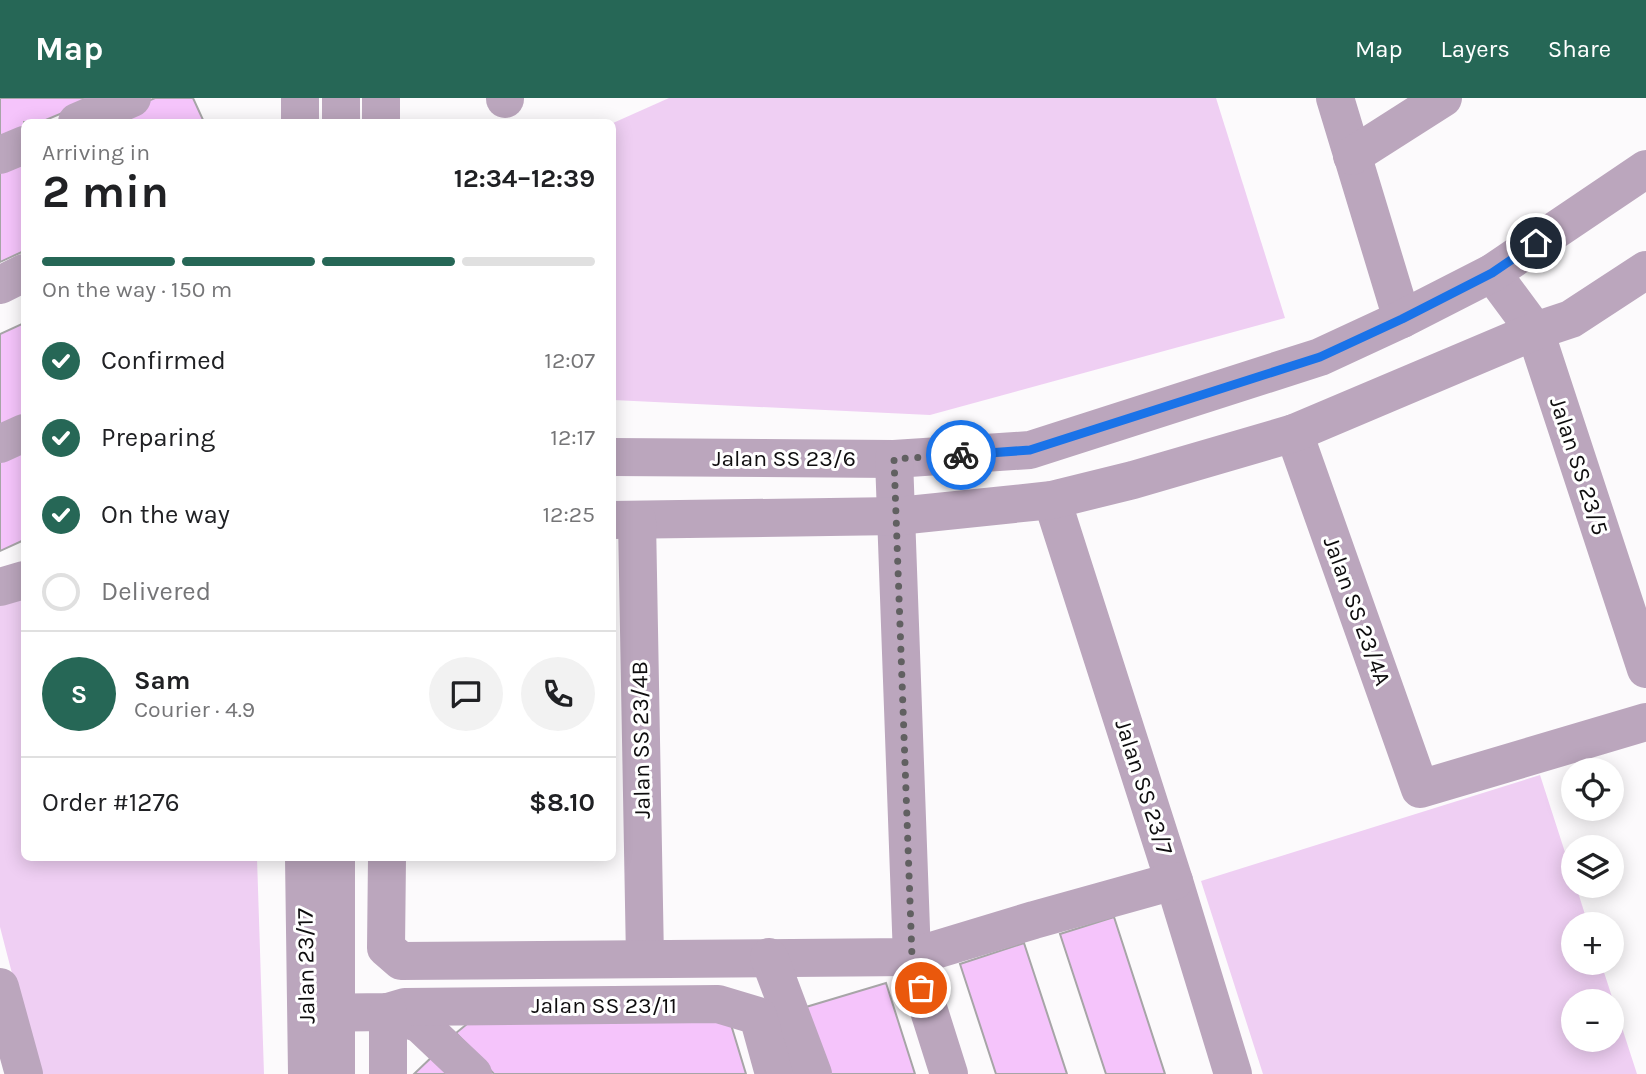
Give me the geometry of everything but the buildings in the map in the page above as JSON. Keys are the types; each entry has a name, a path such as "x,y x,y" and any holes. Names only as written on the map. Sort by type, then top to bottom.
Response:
{"street":[{"path":"84,119 132,98"},
{"path":"300,98 300,119"},
{"path":"341,98 341,119"},
{"path":"381,98 381,119"},
{"path":"1335,98 1402,319"},
{"path":"1352,156 1443,98"},
{"path":"0,155 21,146"},
{"name":"Jalan SS 23/6","path":"616,457 894,459 1030,450 1320,357 1492,273 1646,169"},
{"path":"625,520 898,516 1052,500 1133,480 1294,433 1535,331 1571,319 1646,270"},
{"name":"Jalan SS 23/5","path":"1492,273 1535,331 1646,669"},
{"path":"0,285 21,274"},
{"name":"Jalan SS 23/4A","path":"1294,433 1420,789 1646,722"},
{"path":"0,444 21,434"},
{"path":"894,459 912,957 948,1074"},
{"name":"Jalan SS 23/7","path":"1052,500 1233,1074"},
{"name":"Jalan SS 23/4B","path":"625,520 645,959"},
{"path":"0,587 21,581"},
{"name":"Jalan 23/17","path":"304,861 322,1013 336,1074"},
{"name":"Jalan 23/17","path":"307,1074 322,1013 336,861"},
{"path":"387,861 386,948 401,961 912,957 1174,881"},
{"path":"769,957 813,1074"},
{"path":"0,987 16,1072"},
{"name":"Jalan SS 23/11","path":"322,1013 388,1012 405,1007 718,1004 758,1016 775,1074"},
{"path":"388,1074 388,1012 421,1024 472,1074"}],"shaded area":[{"path":"669,98 1216,98 1285,318 930,415 616,400 616,122"},
{"path":"21,600 21,861 257,861 264,1074 38,1074 0,927 0,606"},
{"path":"1540,775 1561,840 1561,898 1580,898 1584,912 1561,912 1561,975 1605,975 1609,989 1561,989 1561,1052 1624,1052 1624,1034 1637,1074 1263,1074 1201,881"}],"way so far":[{"path":"921,988 912,957 894,459 961,455"}],"route":[{"path":"961,455 1030,450 1320,357 1492,273 1536,243"}]}
